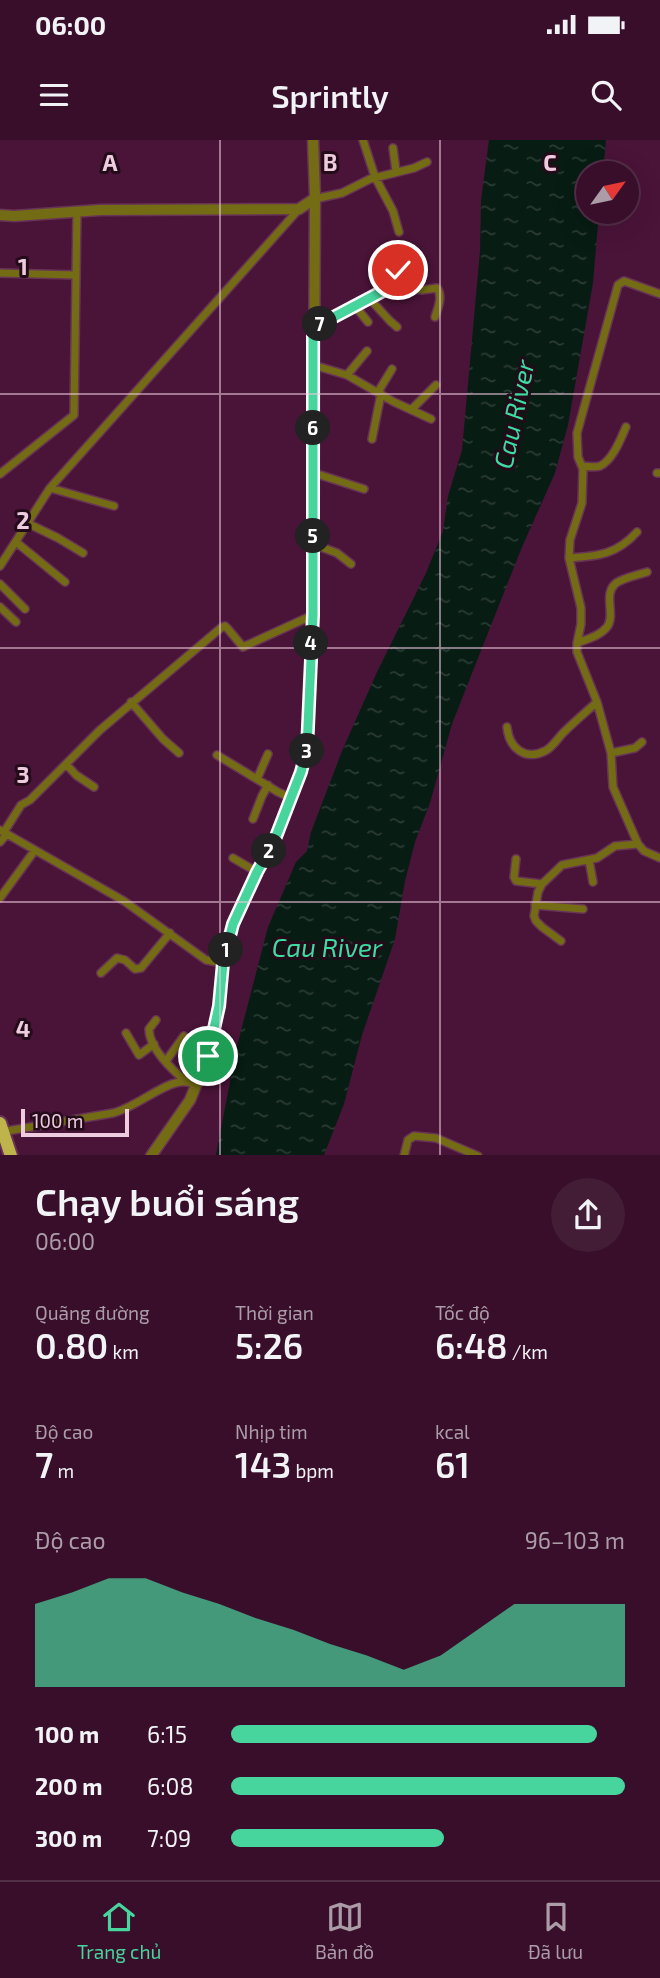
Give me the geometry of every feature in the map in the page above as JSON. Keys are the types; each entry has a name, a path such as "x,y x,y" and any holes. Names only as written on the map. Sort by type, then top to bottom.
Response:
{"highway":[{"path":"4,1127 11,1155"}],"street":[{"path":"152,1155 180,1116 192,1083 208,1056 217,1020 223,963 233,924 275,839 307,749 313,615 313,140"},
{"path":"363,140 375,177 393,211 399,232"},
{"path":"393,148 396,171"},
{"path":"0,566 50,488 299,209 314,199 342,193 375,177 408,170 427,162"},
{"path":"0,215 100,210 299,209"},
{"path":"0,474 74,415 77,211"},
{"path":"398,288 398,270 405,257"},
{"path":"0,273 76,275"},
{"path":"660,294 624,281 618,285 577,433 578,457 582,466 581,508 570,540 569,558 582,608 577,652 597,702 611,753 613,787 638,844 660,858"},
{"path":"313,328 383,291 398,288 437,288 440,292 435,317"},
{"path":"369,298 397,327"},
{"path":"355,306 368,322"},
{"path":"347,375 367,351"},
{"path":"313,365 347,375 431,419"},
{"path":"372,439 380,393 392,369"},
{"path":"411,410 436,385"},
{"path":"582,466 595,467 604,463 626,427"},
{"path":"314,473 364,489"},
{"path":"50,488 114,506"},
{"path":"27,523 83,553"},
{"path":"569,558 611,552 637,532"},
{"path":"16,542 65,582"},
{"path":"313,544 337,553 351,564"},
{"path":"577,643 607,628 610,621 611,591 616,583 647,572"},
{"path":"0,584 25,609"},
{"path":"0,607 16,622"},
{"path":"0,842 22,805 131,702 222,628 225,626 243,647 313,615"},
{"path":"131,702 179,753"},
{"path":"507,727 515,748 525,755 530,755 548,749 597,702"},
{"path":"611,753 635,748 642,742"},
{"path":"257,779 268,754"},
{"path":"218,755 278,792 291,797"},
{"path":"66,764 76,775 94,787"},
{"path":"253,819 268,785"},
{"path":"4,832 124,901 206,960 223,963"},
{"path":"561,941 536,921 534,916 542,884 562,865 601,857 615,846 638,844"},
{"path":"0,898 35,850"},
{"path":"233,858 257,872"},
{"path":"516,859 516,881 542,884"},
{"path":"589,860 593,882"},
{"path":"535,905 583,909"},
{"path":"101,973 117,958 125,960 135,969 141,968 170,933"},
{"path":"156,1020 148,1031 154,1044 166,1061 192,1083"},
{"path":"126,1033 139,1055 154,1044"},
{"path":"166,1061 184,1036"},
{"path":"4,1127 121,1111 174,1083 192,1083"},
{"path":"404,1155 408,1140 414,1136 443,1140 476,1155"}],"water":[{"name":"Cau River","path":"489,140 606,140 604,161 576,161 576,224 598,224 593,283 568,425 555,473 522,547 452,724 430,803 415,842 395,939 362,1035 344,1104 324,1155 216,1155 236,1050 268,927 296,862 307,851 311,832 342,751 443,531 448,496 462,450 480,251 481,200"}],"route":[{"path":"208,1056 217,1020 223,963 233,924 275,839 306,759 313,615 313,328 383,291 398,288 398,270"}]}
